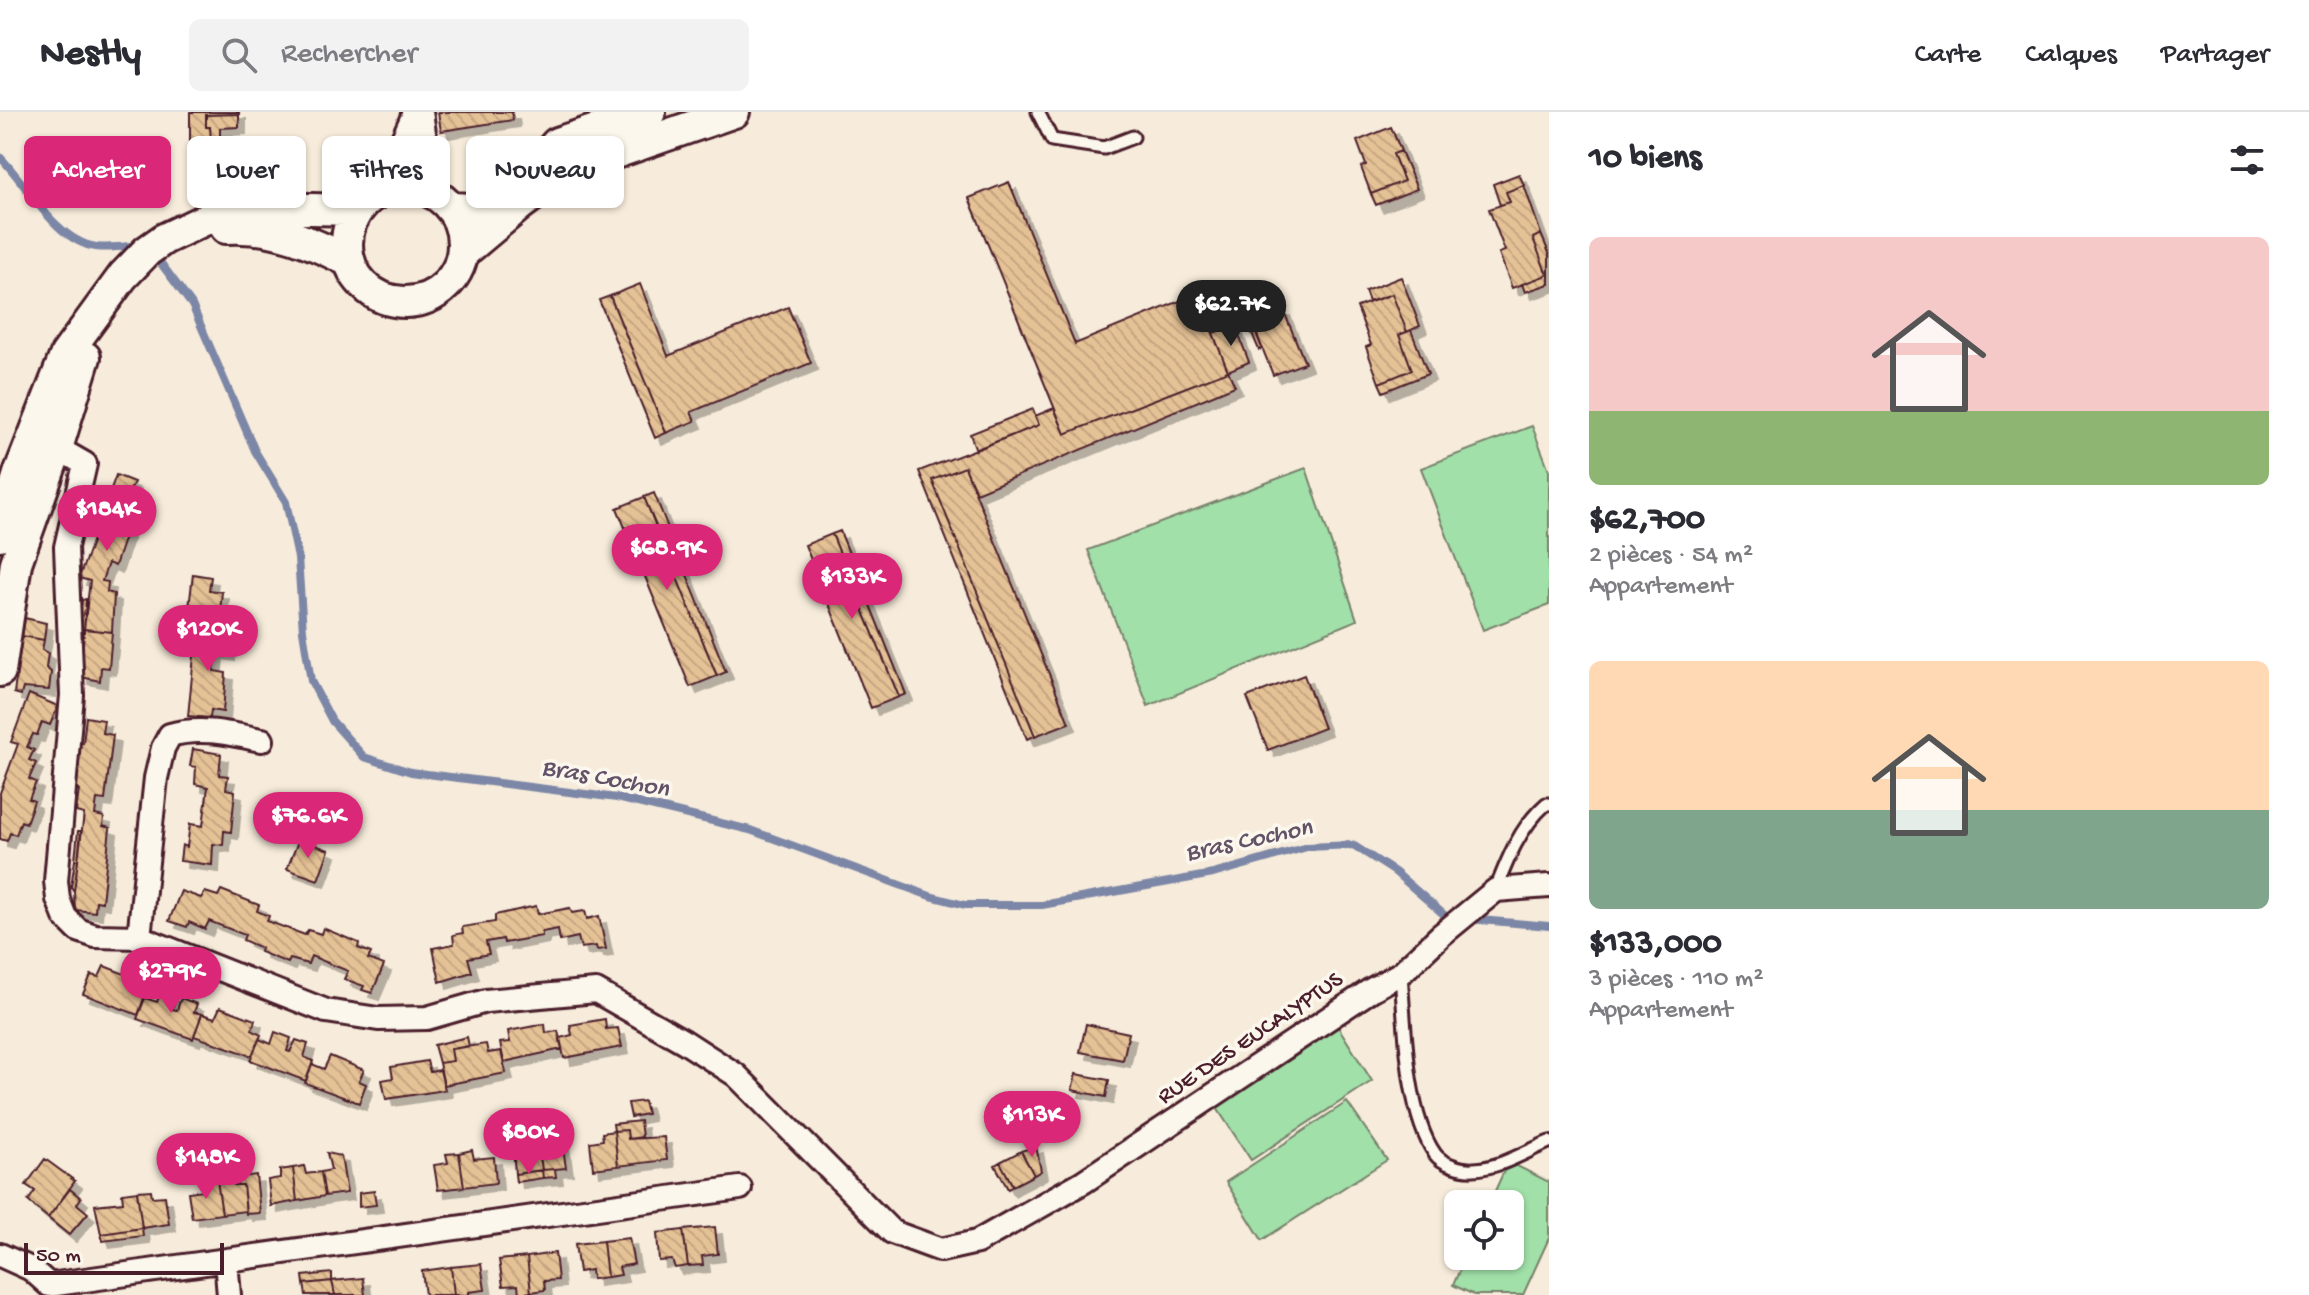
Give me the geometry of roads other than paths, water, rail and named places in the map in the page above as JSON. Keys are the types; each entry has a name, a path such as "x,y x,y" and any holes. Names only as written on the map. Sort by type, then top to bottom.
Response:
{"street":[{"path":"0,535 123,276 147,251 221,212 264,208 357,210 349,226 347,243 349,261 358,279 372,292 391,301 410,303 430,297 446,286 458,270 464,252 459,222 452,208 488,206 506,197 557,143 650,112"},
{"path":"464,252 569,169 734,112"},
{"path":"408,136 417,114"},
{"path":"417,114 420,136"},
{"path":"180,231 237,227 275,230 303,239 349,261"},
{"path":"0,671 16,563 44,445"},
{"path":"44,445 85,464 66,547 72,695 56,881 58,899 65,917 78,930 95,936 139,937 156,778 163,748 170,735 210,731 262,740"},
{"path":"1496,890 1549,886"},
{"name":"RUE DES EUCALYPTUS","path":"139,937 326,1011 378,1019 427,1018 486,1001 596,991 736,1075 892,1232 941,1250 977,1242 1083,1182 1401,973 1496,890"},
{"path":"0,1255 31,1269 49,1290 226,1261 740,1188"},
{"path":"226,1261 229,1295"}],"lane":[{"path":"1038,112 1052,140 1104,148 1133,137"},
{"path":"1496,890 1512,848 1534,814 1549,804"},
{"path":"1401,973 1415,1099 1420,1124 1436,1157 1453,1166 1472,1169 1498,1165 1549,1142"}],"waterway":[{"name":"Bras Cochon","path":"0,157 55,223 81,243 113,248 141,245"},
{"name":"Bras Cochon","path":"154,254 192,305 255,451 286,502 298,558 303,631 311,681 332,721 364,757 411,772 617,798 750,830 930,896 965,905 1042,905 1213,874 1307,847 1353,845 1395,872 1449,919 1456,919"},
{"name":"Bras Cochon","path":"1469,919 1549,926"}]}
